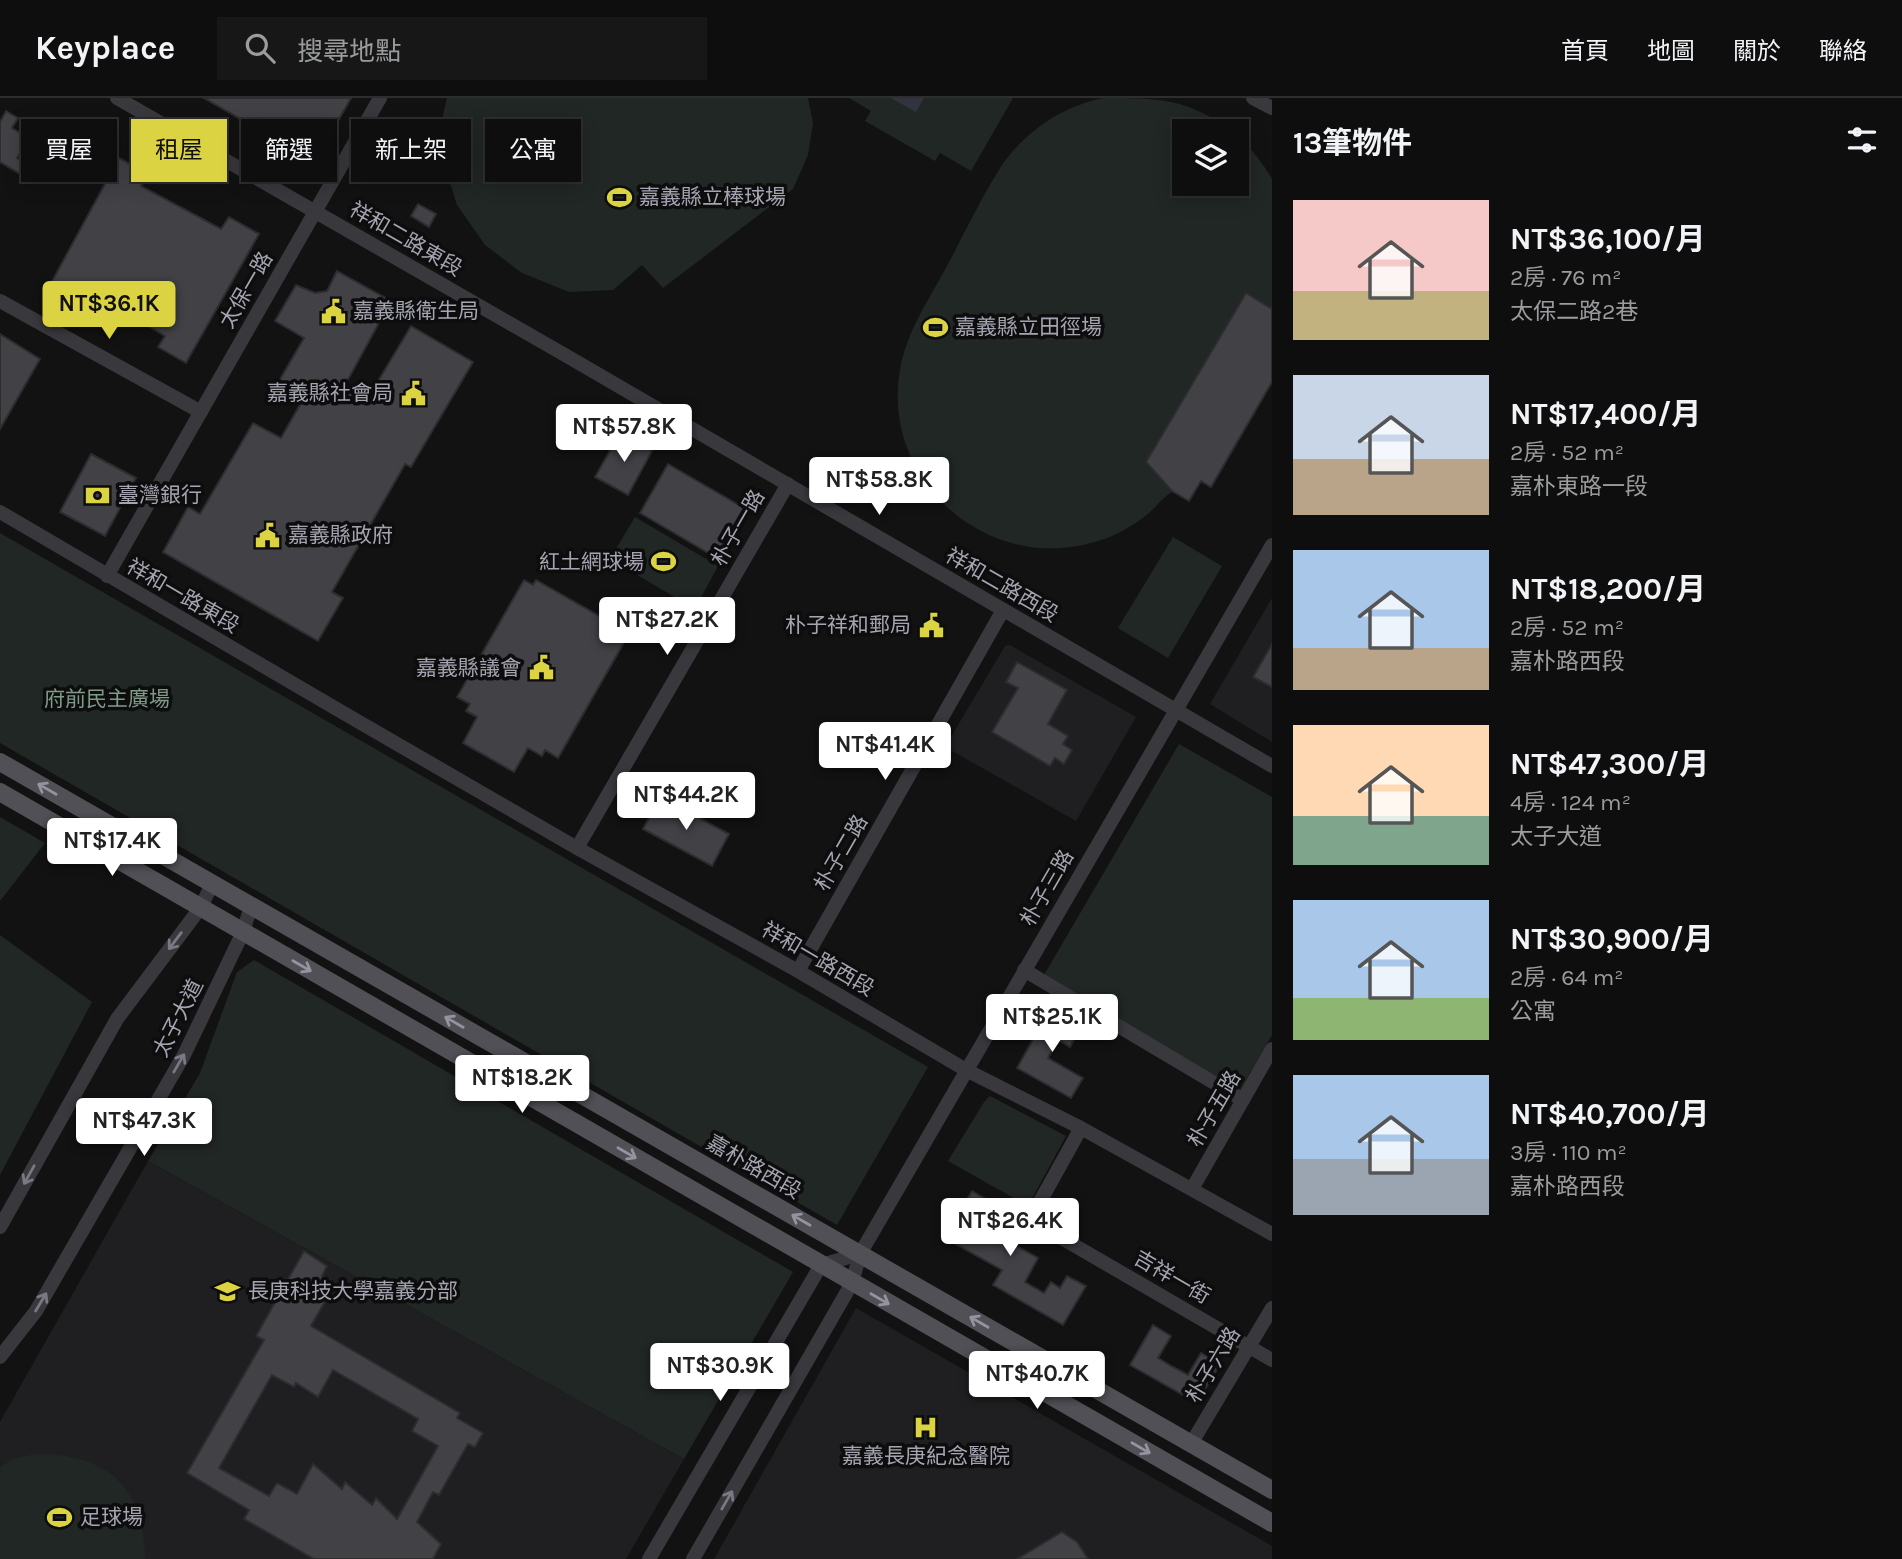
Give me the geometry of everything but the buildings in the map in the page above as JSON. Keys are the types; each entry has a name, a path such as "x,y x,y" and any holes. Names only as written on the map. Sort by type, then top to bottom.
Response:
{"main road":[{"name":"嘉朴路西段","path":"0,762 1272,1490"},
{"path":"0,792 1272,1523"}],"street":[{"name":"祥和二路東段","path":"117,98 565,355"},
{"name":"太保一路","path":"107,576 380,98"},
{"path":"1254,98 1272,108"},
{"path":"0,301 201,412"},
{"name":"祥和二路西段","path":"565,355 1272,766"},
{"name":"朴子一路","path":"577,848 788,484"},
{"name":"祥和一路東段","path":"0,512 347,715"},
{"name":"朴子三路","path":"693,1559 852,1283 860,1254 1272,545"},
{"name":"朴子二路","path":"798,971 1003,610"},
{"name":"祥和一路西段","path":"347,715 577,848 798,971 966,1070 1081,1128 1272,1234"},
{"name":"太子大道","path":"0,1227 117,1019 201,907 212,884"},
{"name":"太子大道","path":"0,1357 36,1311 184,1055 243,932 251,906"},
{"path":"1024,970 1242,1100"},
{"name":"朴子五路","path":"1192,1189 1270,1056"},
{"name":"吉祥一街","path":"1081,1128 1032,1216 1034,1222 1272,1360"},
{"path":"649,1559 821,1265 860,1254"},
{"name":"朴子六路","path":"1191,1444 1272,1308"}],"shaded area":[{"path":"891,98 924,98 916,112"},
{"path":"1272,598 1272,742 1210,704"},
{"path":"1010,645 1136,717 1076,821 945,747 1005,646"},
{"name":"長庚科技大學嘉義分部","path":"148,1161 684,1459 626,1559 0,1559 0,1422"},
{"name":"嘉義長庚紀念醫院","path":"856,1308 1272,1546 1272,1559 714,1559"}],"green space":[{"name":"嘉義縣立棒球場","path":"447,98 808,98 813,123 808,155 793,189 663,288 642,265 613,290 569,292 522,273 485,245 457,205 450,182 471,182 471,119 443,119"},
{"path":"849,98 1013,98 971,171 940,153 935,161 865,121 871,111"},
{"path":"1103,98 1157,100 1186,106 1214,119 1172,119 1172,196 1249,196 1249,147 1272,179 1272,382 1211,487 1201,482 1189,501 1172,492 1128,528 1104,539 1087,544 1048,548 1011,543 977,529 947,507 923,479 907,446 898,410 900,370 919,316 1004,162 1024,139 1048,121"},
{"name":"紅土網球場","path":"635,517 718,566 695,609 610,559"},
{"name":"府前民主廣場","path":"0,533 928,1067 837,1225 0,743"},
{"path":"1173,537 1222,566 1168,658 1118,628"},
{"path":"1179,744 1272,797 1272,1035 1240,1090 1044,975"},
{"path":"0,817 45,843 0,901"},
{"path":"0,935 92,1002 0,1175"},
{"path":"254,960 793,1272 684,1459 148,1161 200,1073 237,972"},
{"path":"990,1096 1066,1136 1028,1206 948,1161"},
{"name":"足球場","path":"37,1454 84,1460 102,1468 117,1480 129,1494 138,1512 145,1559 0,1559 0,1468 12,1460"}],"place":[{"name":"嘉義縣立棒球場","path":"619,197"},
{"name":"嘉義縣衛生局","path":"333,311"},
{"name":"嘉義縣立田徑場","path":"935,327"},
{"name":"嘉義縣社會局","path":"413,393"},
{"name":"臺灣銀行","path":"98,495"},
{"name":"嘉義縣政府","path":"268,535"},
{"name":"紅土網球場","path":"664,562"},
{"name":"朴子祥和郵局","path":"931,625"},
{"name":"嘉義縣議會","path":"541,668"},
{"name":"長庚科技大學嘉義分部","path":"228,1291"},
{"name":"嘉義長庚紀念醫院","path":"926,1427"},
{"name":"足球場","path":"60,1517"}]}
